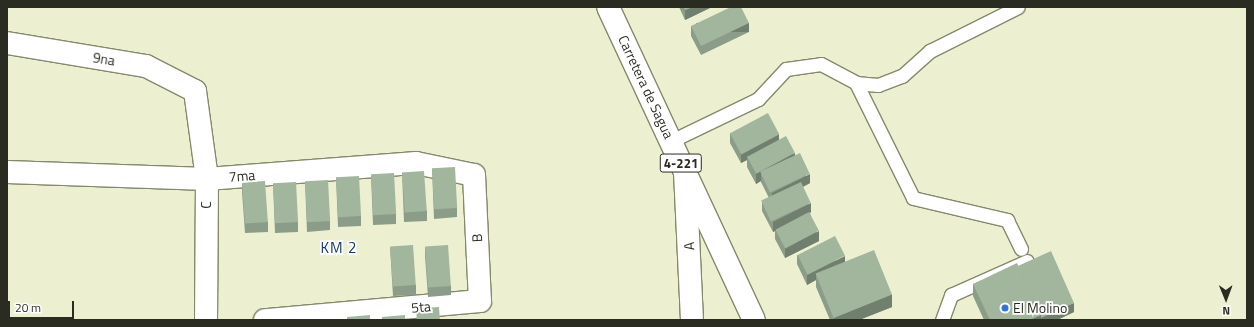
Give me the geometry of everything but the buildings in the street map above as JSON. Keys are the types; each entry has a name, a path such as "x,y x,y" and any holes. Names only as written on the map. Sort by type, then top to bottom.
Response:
{"street":[{"name":"Carretera de Sagua","path":"608,7 754,320"},
{"name":"9na","path":"7,43 146,66 195,92"},
{"name":"C","path":"195,92 207,179 206,320"},
{"name":"7ma","path":"7,172 207,179 416,163 474,175"},
{"name":"A","path":"685,172 692,320"},
{"name":"B","path":"474,175 480,302"},
{"name":"5ta","path":"265,320 480,302"}],"lane":[{"path":"671,141 758,99 786,69 821,64 856,83 878,85 902,76 930,51 1018,7"},
{"path":"856,83 913,198 1007,220 1024,255 951,295 942,320"}],"place":[{"name":"El Molino","path":"1005,308"}],"district":[{"name":"KM 2","path":"339,248"}]}
